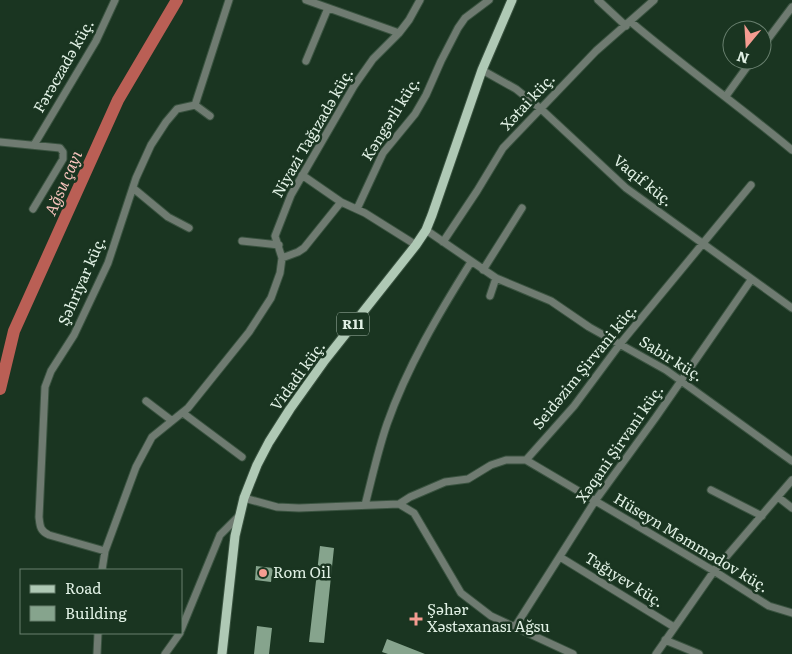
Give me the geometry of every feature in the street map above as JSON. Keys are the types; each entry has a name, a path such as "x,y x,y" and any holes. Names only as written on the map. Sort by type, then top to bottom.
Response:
{"main road":[{"name":"Vidadi küç.","path":"222,654 234,536 244,498 257,465 290,409 325,360 426,230 482,70 512,0"}],"street":[{"name":"Fərəczadə küç.","path":"34,145 96,41 116,0"},
{"path":"210,116 194,104 229,0"},
{"path":"306,0 399,34"},
{"name":"Niyazi Tağızadə küç.","path":"102,569 106,551 136,467 152,436 171,420 183,413 249,332 271,298 280,273 282,258 275,236 290,195 354,86 373,58 399,34 420,0"},
{"name":"Kəngərli küç.","path":"357,209 383,153 415,114 426,95 458,28 466,18 489,0"},
{"path":"598,0 726,96 792,150"},
{"name":"Xətai küç.","path":"443,242 503,148 596,51 654,0"},
{"path":"772,33 792,7"},
{"path":"306,61 328,8"},
{"name":"Vaqif küç.","path":"482,70 516,89 541,109 626,188 792,308"},
{"path":"726,96 745,70"},
{"name":"Şəhriyar küç.","path":"106,551 49,535 40,528 42,409 45,387 51,371 74,335 108,263 133,188 150,145 177,109 194,104"},
{"path":"0,142 60,148 63,152 63,159 33,208"},
{"path":"302,175 341,202 365,212 416,245"},
{"name":"Seidəzim Şirvani küç.","path":"526,460 574,406 620,344 751,185"},
{"path":"133,188 168,217 189,228"},
{"path":"282,258 304,248 341,202"},
{"path":"483,270 522,208"},
{"name":"Sabir küç.","path":"426,230 496,278 550,301 589,327 682,380 792,461"},
{"path":"242,241 279,244"},
{"path":"364,505 386,425 397,398 438,315 471,262"},
{"path":"490,296 496,278"},
{"name":"Xəqani Şirvani küç.","path":"515,627 595,502 752,280"},
{"path":"146,401 171,420"},
{"path":"183,413 242,457"},
{"path":"244,498 277,507 299,508 399,504 410,497 445,482 468,479 491,465 506,460 526,460"},
{"name":"Hüseyn Məmmədov küç.","path":"526,460 714,571 768,606 792,613"},
{"path":"656,654 714,571 792,480"},
{"path":"711,490 762,516"},
{"path":"778,497 792,508"},
{"path":"399,504 414,513 461,593 492,616 560,651 573,654"},
{"path":"182,629 220,535 238,517"},
{"name":"Tağıyev küç.","path":"560,557 674,627"},
{"path":"97,654 98,634"},
{"path":"165,654 180,634"},
{"path":"665,640 699,654"}],"building":[{"path":"320,546 334,548 324,643 309,642"},
{"path":"256,566 273,568 271,582 255,580"},
{"path":"257,626 272,628 269,654 254,654"},
{"path":"387,639 425,654 388,654 382,652"}],"waterway":[{"name":"Ağsu çayı","path":"0,389 14,331 118,100 177,0"}],"place":[{"name":"Rom Oil","path":"263,573"},
{"name":"Şəhər Xəstəxanası Ağsu","path":"416,619"}]}
